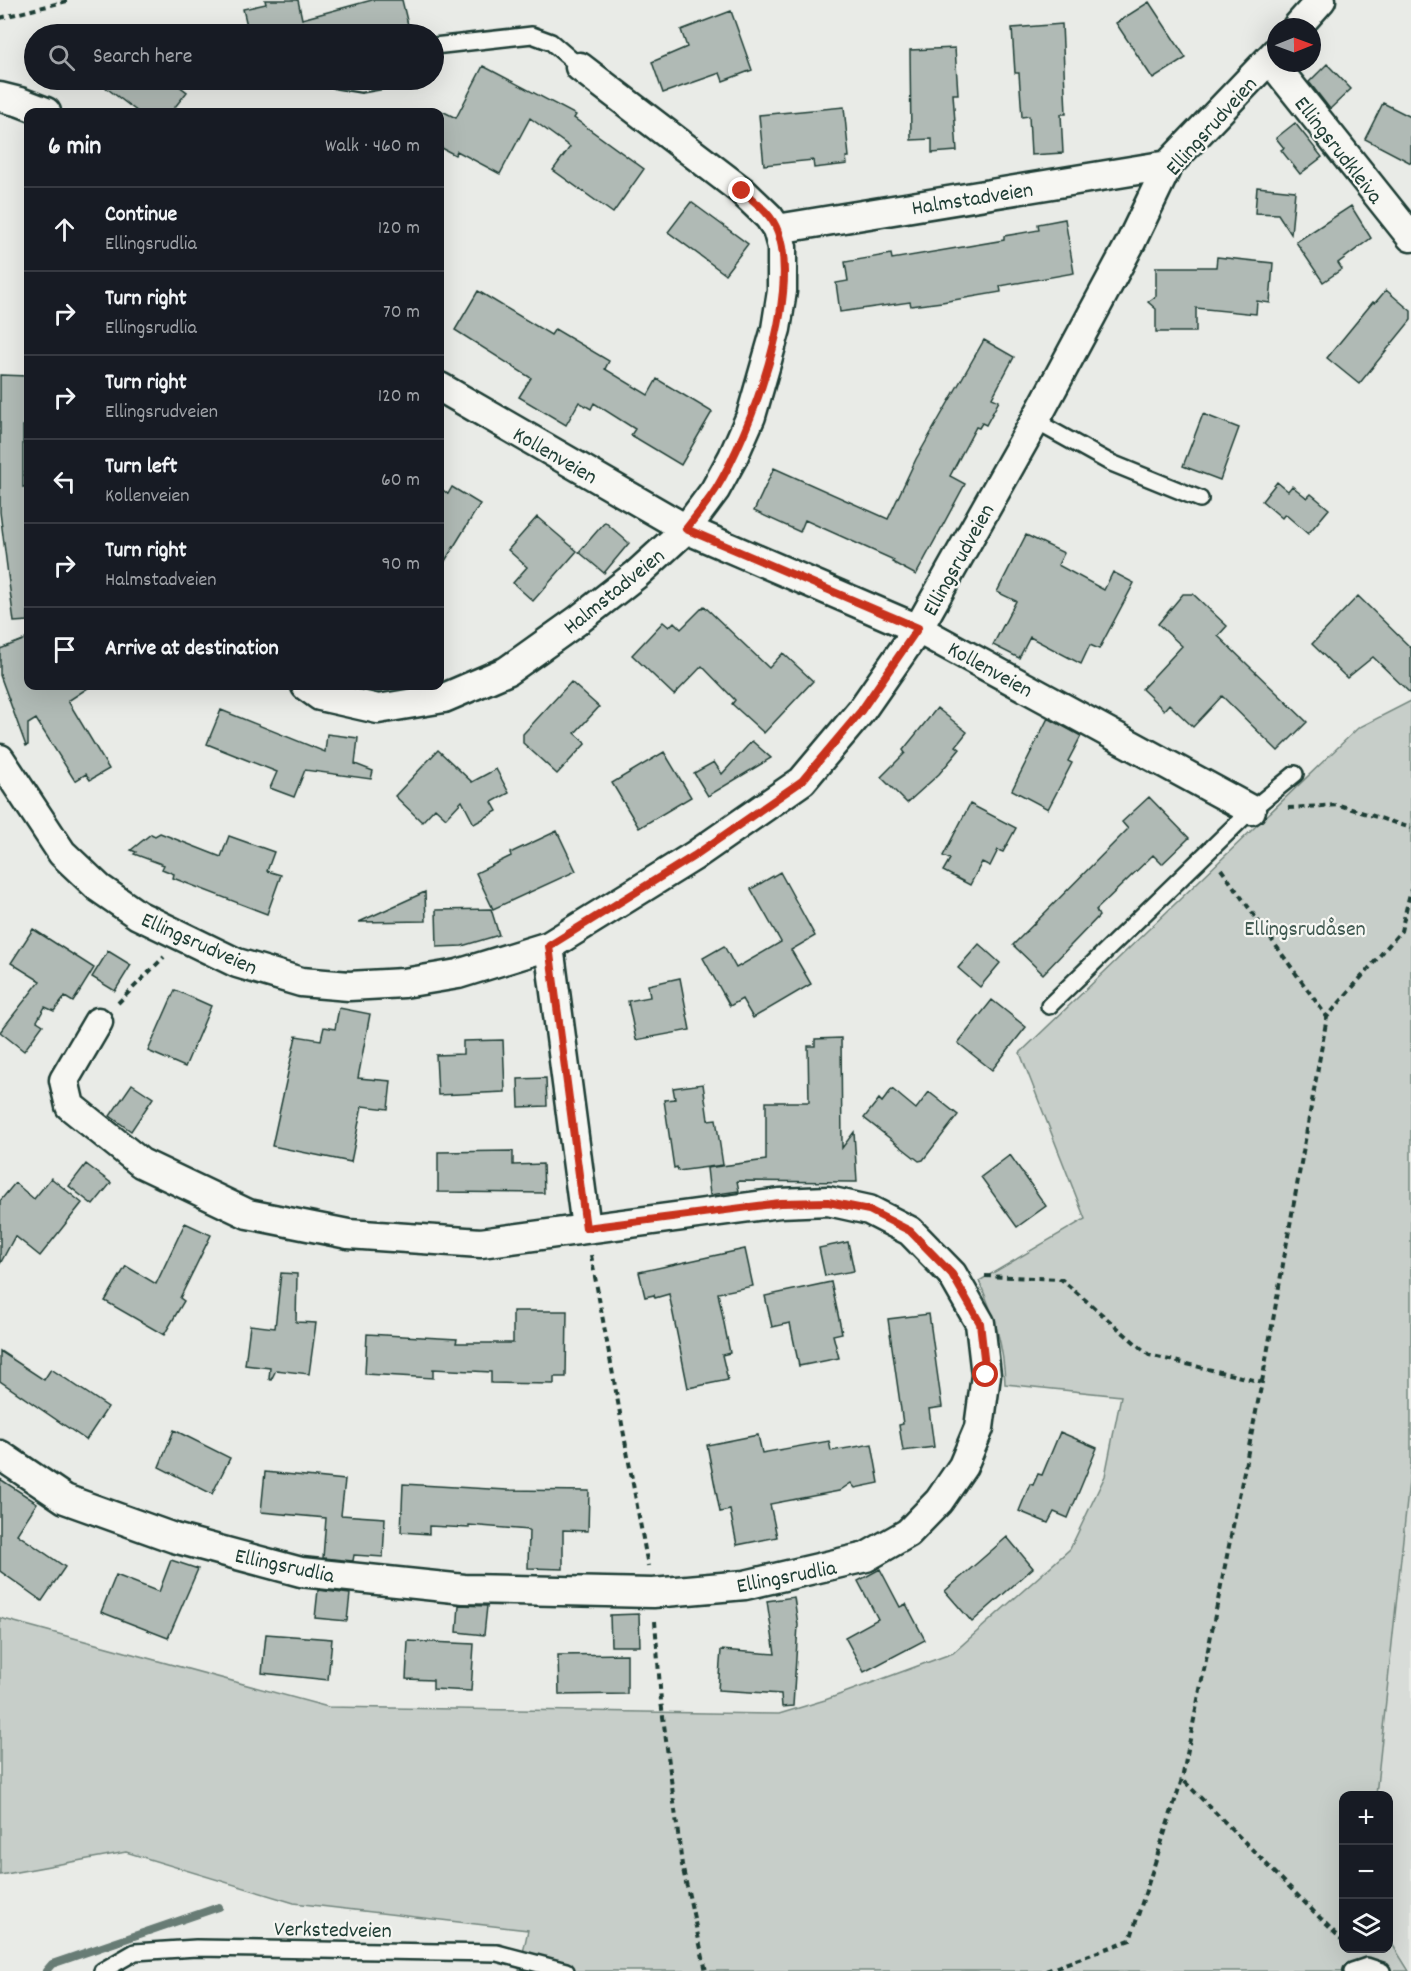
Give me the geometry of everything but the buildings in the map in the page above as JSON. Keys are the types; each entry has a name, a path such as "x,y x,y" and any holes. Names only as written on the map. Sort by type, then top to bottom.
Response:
{"street":[{"path":"1306,18 1321,0"},
{"name":"Ellingsrudveien","path":"0,759 62,853 99,888 138,915 237,963 301,982 349,986 404,983 458,974 549,946 694,856 802,781 861,711 918,628 1035,421 1131,242 1168,165 1267,62"},
{"name":"Halmstadveien","path":"312,690 320,696 378,709 444,698 516,664 637,574 686,529 715,490 751,416 766,369 782,291 782,247 777,229 760,206 742,191 580,67"},
{"name":"Ellingsrudkleiva","path":"1285,72 1411,237"},
{"path":"0,98 36,108"},
{"name":"Halmstadveien","path":"777,229 1168,165"},
{"name":"Kollenveien","path":"444,389 686,529 918,628 1251,810"},
{"path":"549,946 586,1228"},
{"name":"Ellingsrudlia","path":"0,1455 65,1499 174,1538 301,1572 464,1589 653,1593 744,1585 866,1557 908,1533 939,1502 963,1466 979,1428 986,1375 980,1323 952,1274 910,1231 869,1210 828,1202 780,1203 481,1242 348,1234 248,1214 141,1163 70,1106 64,1080 98,1022"}],"lane":[{"path":"444,45 532,35 551,42 580,67"},
{"path":"1035,421 1109,462 1200,499"},
{"path":"1050,1006 1251,810 1294,774"},
{"name":"Verkstedveien","path":"102,1971 135,1952 196,1948 497,1953 566,1971"},
{"path":"1352,1971 1367,1966 1382,1971"}],"path":[{"path":"0,18 71,0"},
{"path":"1251,810 1339,805 1411,828"},
{"path":"1208,852 1328,1017"},
{"path":"1046,1971 1130,1940 1182,1779 1262,1382 1328,1017 1401,931 1411,889"},
{"path":"98,1022 166,956 180,936"},
{"path":"586,1228 653,1593 661,1701 682,1865 706,1971"},
{"path":"952,1274 1061,1280 1149,1355 1262,1382"},
{"path":"1182,1779 1339,1937"}],"shaded area":[{"path":"1411,1463 1411,1971 1393,1945 1393,1791 1377,1791"}],"green space":[{"name":"Ellingsrudåsen","path":"1411,701 1411,1463 1376,1791 1339,1791 1339,1953 1393,1953 1393,1945 1409,1971 519,1971 528,1930 294,1903 126,1852 0,1875 0,1618 328,1707 779,1714 825,1700 953,1653 1070,1549 1105,1476 1121,1396 1005,1384 1003,1357 997,1331 979,1281 1085,1219 1020,1053 1358,728"}],"waterway":[{"path":"46,1971 52,1964 219,1907"}],"route":[{"path":"742,191 769,217 777,229 782,247 784,268 776,328 751,416 733,457 715,490 686,529 918,628 861,711 802,781 694,856 549,946 586,1228 780,1203 828,1202 869,1210 910,1231 952,1274 980,1323 986,1375"}]}
